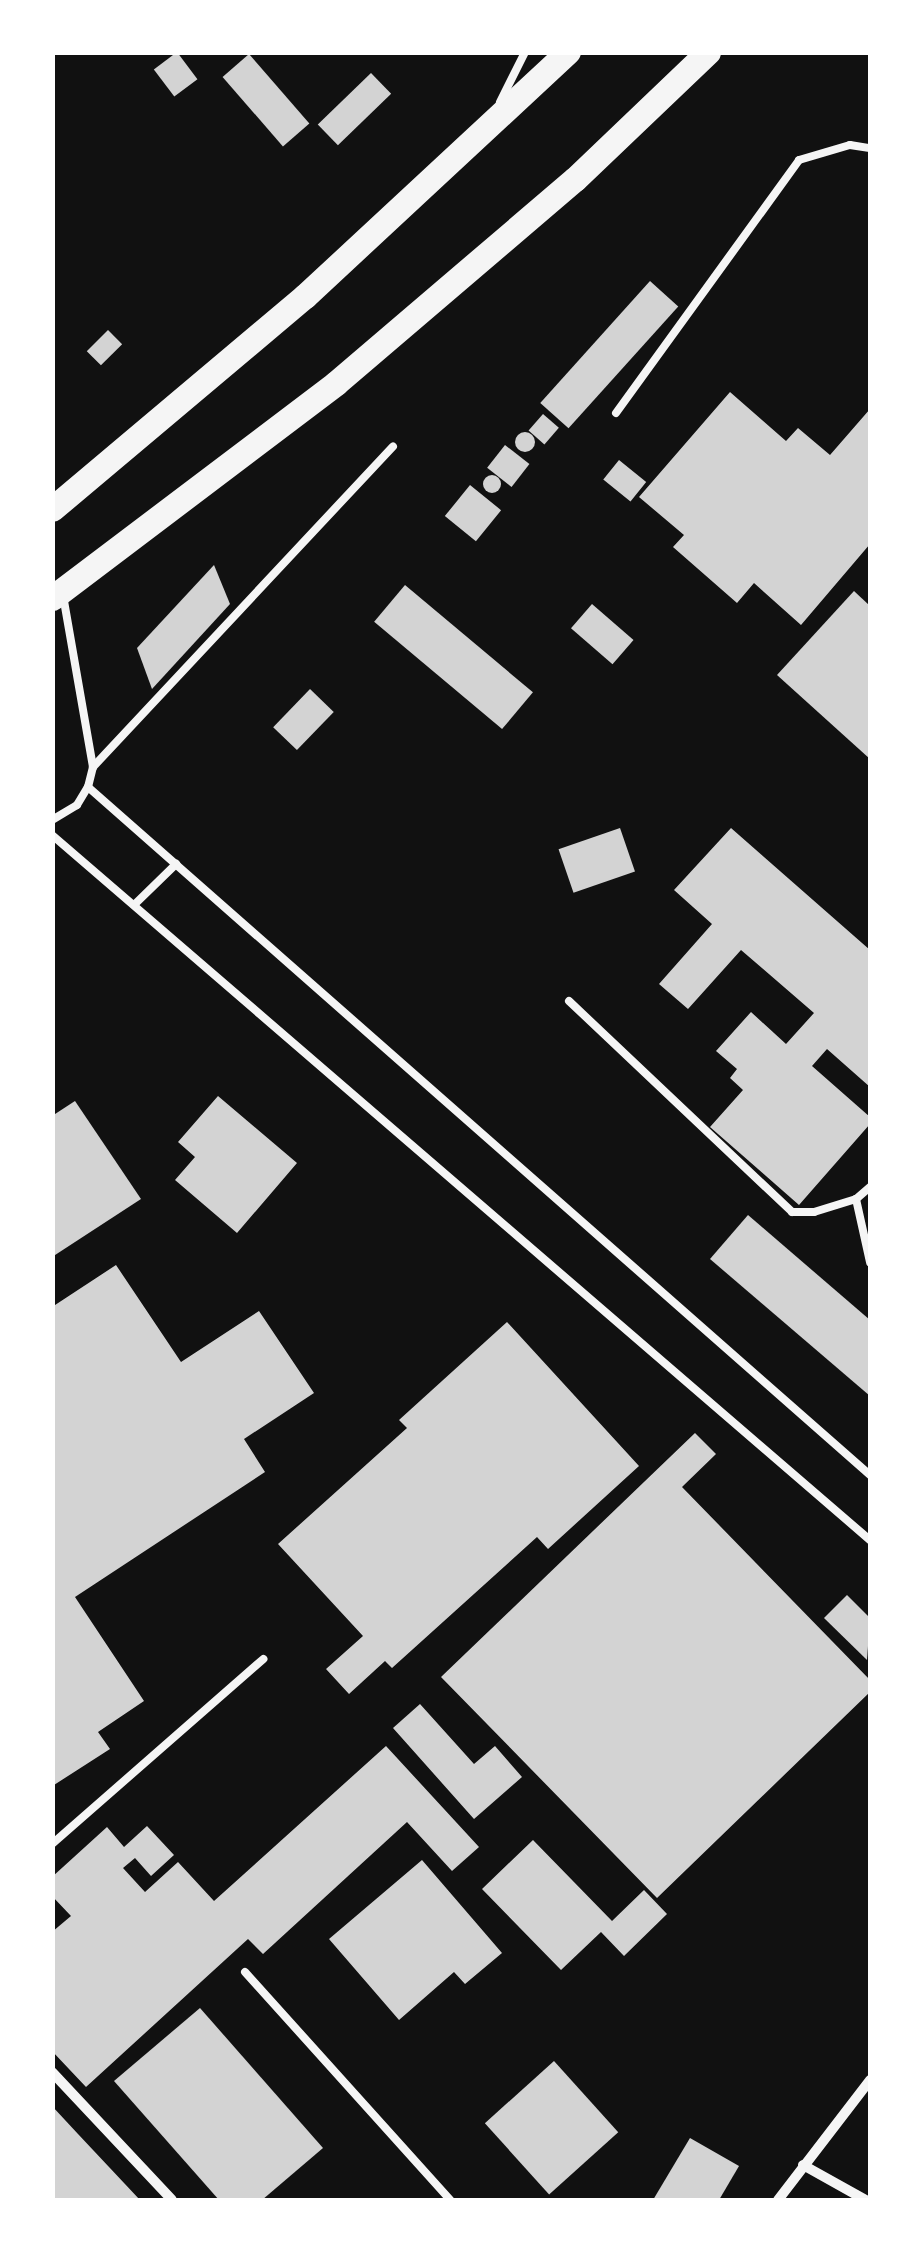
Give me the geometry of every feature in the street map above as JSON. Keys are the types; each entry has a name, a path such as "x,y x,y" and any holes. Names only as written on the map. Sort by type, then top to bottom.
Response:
{"main road":[{"path":"52,508 291,309 568,52"},
{"path":"57,594 277,430 492,252 708,52"}],"street":[{"path":"52,2072 172,2200"},
{"path":"778,2200 870,2080"},
{"path":"803,2165 866,2200"}],"lane":[{"path":"491,124 525,52"},
{"path":"616,413 798,160 850,145 870,148"},
{"path":"93,767 392,446"},
{"path":"52,820 77,805 88,787 93,767 57,594"},
{"path":"88,787 870,1476"},
{"path":"52,835 870,1540"},
{"path":"134,906 176,864"},
{"path":"569,1000 792,1212 814,1212 856,1199 870,1188"},
{"path":"856,1199 870,1262"},
{"path":"52,1844 262,1659"},
{"path":"245,1972 450,2200"}],"building":[{"path":"177,52 197,79 174,97 154,69"},
{"path":"249,54 309,123 283,146 223,77"},
{"path":"371,73 391,94 338,145 318,124"},
{"path":"650,281 678,306 569,428 540,403"},
{"path":"108,330 122,344 101,365 87,351"},
{"path":"730,392 786,441 798,428 830,455 870,409 870,544 801,625 754,583 737,603 673,547 684,535 639,497"},
{"path":"543,414 559,428 544,444 529,431"},
{"path":"525,432 535,442 525,452 515,442"},
{"path":"505,445 529,464 512,487 487,468"},
{"path":"619,460 646,482 630,501 603,479"},
{"path":"492,475 501,484 492,493 483,484"},
{"path":"470,485 501,510 476,541 445,516"},
{"path":"214,565 230,604 152,689 137,648"},
{"path":"405,585 533,692 502,729 374,622"},
{"path":"854,591 870,606 870,759 777,675"},
{"path":"592,604 634,640 613,664 571,628"},
{"path":"310,689 334,712 297,750 273,727"},
{"path":"620,828 635,871 574,893 559,849"},
{"path":"731,828 870,950 870,1087 827,1049 812,1066 870,1117 870,1124 799,1205 710,1127 743,1090 730,1078 737,1069 716,1051 751,1012 786,1044 814,1013 741,950 688,1009 659,984 712,924 674,890"},
{"path":"218,1096 297,1163 237,1233 175,1180 195,1157 178,1142"},
{"path":"75,1101 141,1199 52,1257 52,1116"},
{"path":"748,1215 870,1320 870,1396 710,1259"},
{"path":"116,1265 181,1362 259,1311 314,1393 244,1439 265,1472 75,1597 144,1701 98,1732 110,1749 54,1785 52,1307"},
{"path":"507,1322 639,1466 548,1549 537,1537 392,1668 385,1661 349,1694 326,1669 363,1636 278,1544 407,1428 399,1420"},
{"path":"695,1433 716,1454 682,1487 870,1680 870,1692 657,1898 441,1677"},
{"path":"847,1595 870,1618 867,1660 824,1618"},
{"path":"420,1704 474,1764 495,1746 522,1777 474,1819 393,1728"},
{"path":"386,1746 479,1847 452,1871 407,1822 263,1954 248,1939 86,2087 52,2051 52,1932 71,1916 52,1896 52,1877 107,1827 124,1847 147,1826 174,1855 151,1876 135,1858 123,1868 145,1892 178,1862 214,1901"},
{"path":"533,1840 612,1921 644,1890 667,1914 624,1956 601,1932 561,1970 482,1889"},
{"path":"422,1860 502,1953 465,1984 454,1972 399,2020 329,1939"},
{"path":"200,2008 323,2148 262,2200 219,2200 114,2081"},
{"path":"554,2061 618,2132 549,2195 485,2123"},
{"path":"52,2106 78,2134 140,2200 52,2200"},
{"path":"690,2138 739,2166 719,2200 653,2200"}]}
